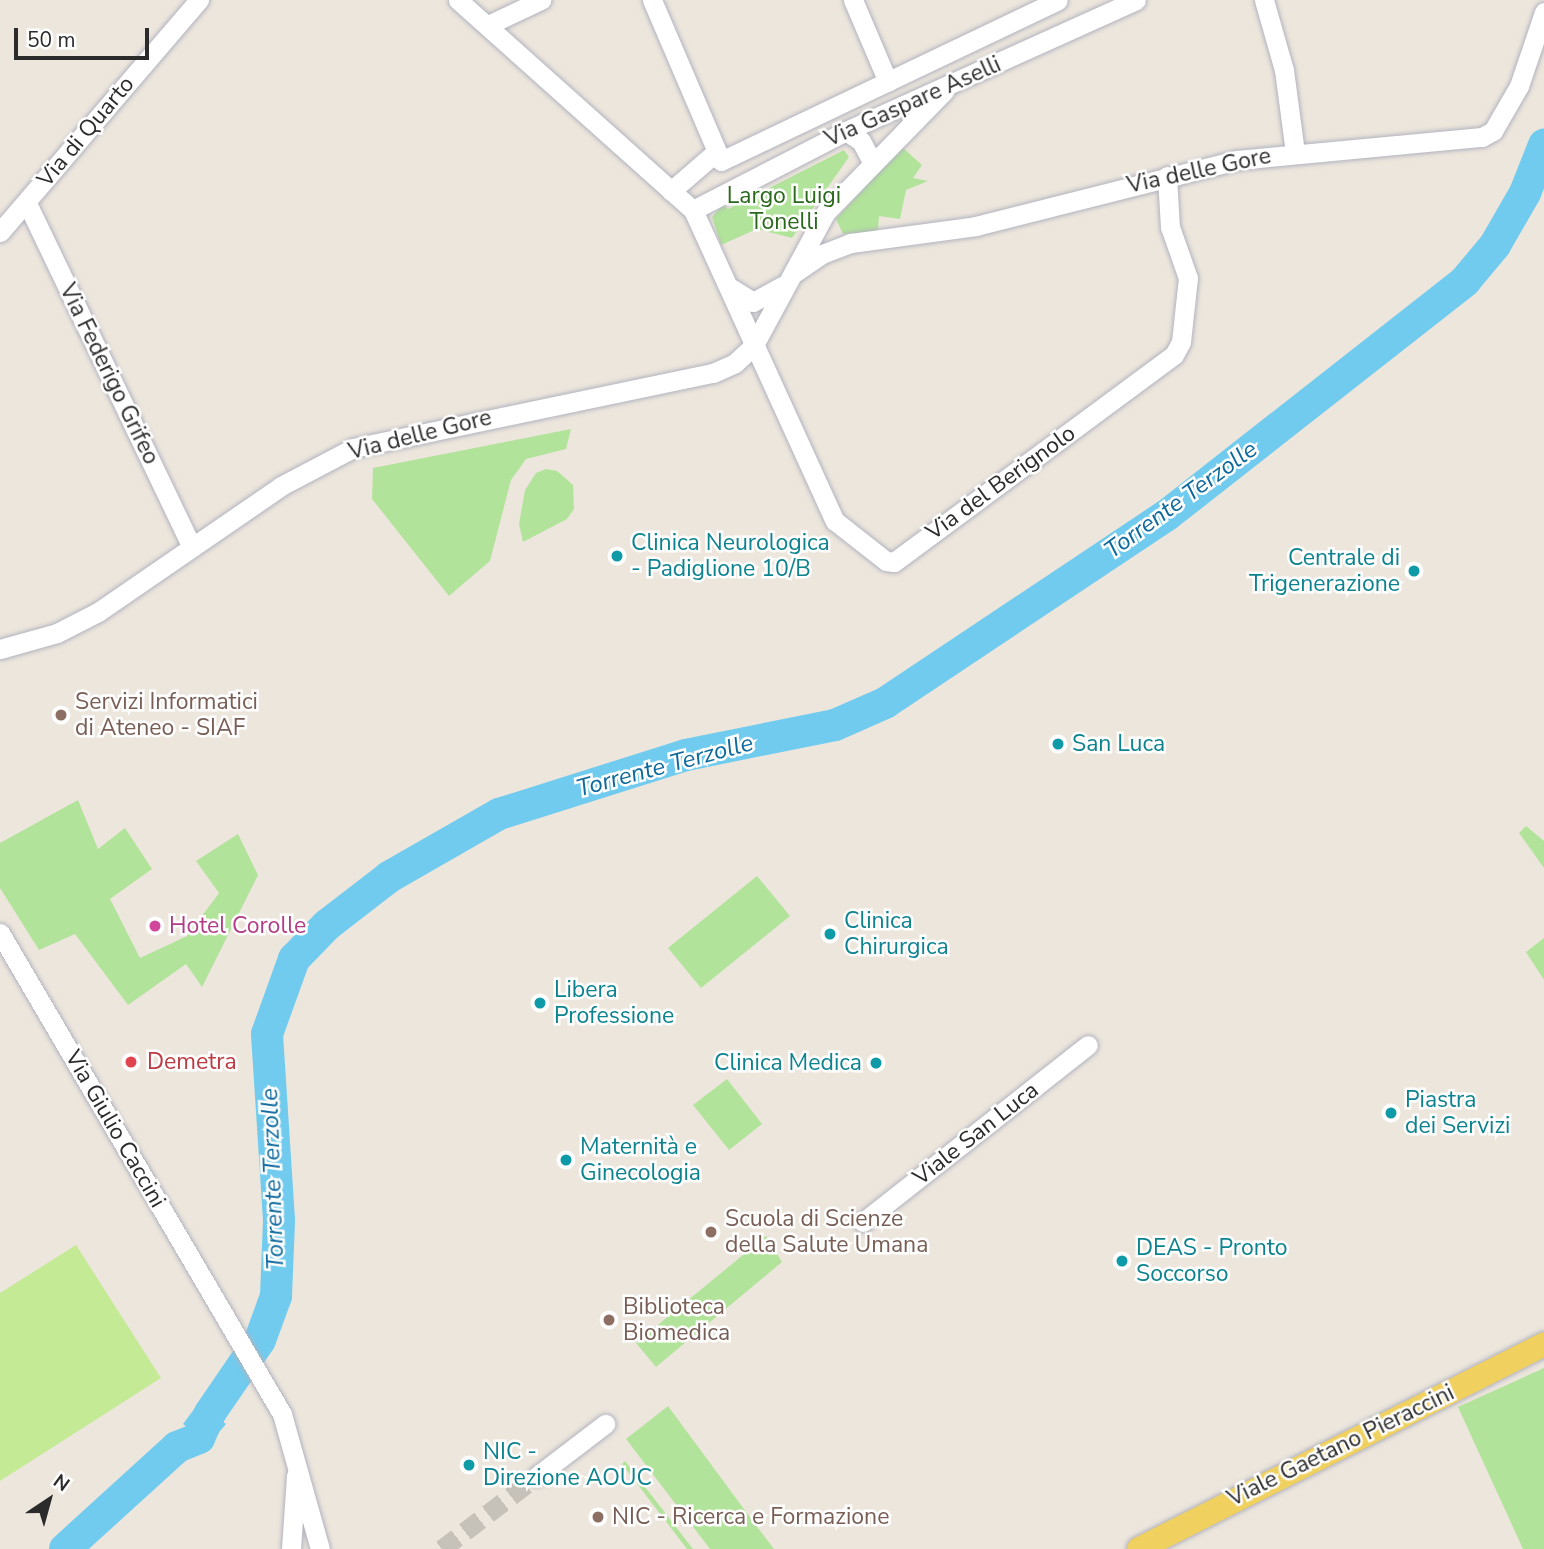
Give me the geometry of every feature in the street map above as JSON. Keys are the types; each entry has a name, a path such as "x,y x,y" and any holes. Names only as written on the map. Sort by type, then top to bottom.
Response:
{"main road":[{"name":"Viale Gaetano Pieraccini","path":"1139,1549 1544,1344"}],"street":[{"name":"Via di Quarto","path":"0,232 199,0"},
{"path":"458,0 693,210 732,291 754,345"},
{"path":"488,26 541,0"},
{"path":"853,0 888,82"},
{"path":"657,2 721,161 1056,0"},
{"name":"Via Gaspare Aselli","path":"693,210 845,131 944,90 1136,0"},
{"path":"1264,0 1284,70 1295,152"},
{"name":"Via delle Gore","path":"0,649 58,633 98,612 191,545 281,486 360,445 713,373 735,363 754,345 788,278 822,254 852,243 976,226 1167,176 1295,152 1482,137 1493,131 1519,86 1544,12"},
{"path":"732,291 753,302 774,294 788,278 825,212 944,90"},
{"path":"845,131 861,141 872,162"},
{"path":"671,191 716,152"},
{"name":"Via del Berignolo","path":"754,345 835,521 886,562 894,562 1174,355 1181,342 1188,278 1170,227 1167,176"},
{"name":"Via Federigo Grifeo","path":"27,203 191,545"},
{"name":"Via Giulio Caccini","path":"0,933 282,1414 320,1549"},
{"name":"Viale San Luca","path":"863,1222 1088,1045"},
{"path":"537,1476 605,1424"},
{"path":"291,1549 297,1470"}],"green space":[{"name":"Largo Luigi Tonelli","path":"902,147 922,165 913,178 928,181 906,190 900,219 879,216 878,231 843,234 836,219"},
{"name":"Largo Luigi Tonelli","path":"844,150 849,157 792,238 757,229 721,245 712,217 723,205 728,209"},
{"path":"571,429 566,449 526,459 511,480 490,561 449,596 372,499 373,468"},
{"path":"546,469 557,471 573,485 574,509 567,519 523,542 519,524 525,490 536,473"},
{"path":"78,800 98,849 125,828 152,869 110,899 140,958 187,936 219,893 196,861 238,834 258,875 202,987 186,964 128,1005 75,934 39,950 0,888 0,843"},
{"path":"1526,826 1544,841 1544,868 1519,833"},
{"path":"757,876 790,916 701,988 668,948"},
{"path":"1544,938 1544,980 1526,952"},
{"path":"727,1079 762,1124 729,1150 693,1105"},
{"path":"766,1236 782,1262 656,1367 636,1343"},
{"path":"76,1245 161,1378 0,1481 0,1293"},
{"path":"1544,1368 1544,1549 1523,1549 1458,1407"},
{"path":"668,1406 774,1549 710,1549 626,1439"},
{"path":"625,1461 693,1549 687,1549 622,1464"}],"water":[{"path":"198,1404 226,1424 209,1444 183,1424"}],"waterway":[{"name":"Torrente Terzolle","path":"65,1549 177,1447 199,1438 210,1413 260,1340 276,1296 279,1220 267,1034 294,959 327,925 389,877 499,814 686,755 835,725 885,703 1167,515 1465,281 1495,245 1525,193 1544,145"}],"tunnel":[{"path":"442,1549 537,1476"}],"place":[{"name":"Clinica Neurologica - Padiglione 10/B","path":"617,556"},
{"name":"Centrale di Trigenerazione","path":"1414,571"},
{"name":"Servizi Informatici di Ateneo - SIAF","path":"61,715"},
{"name":"San Luca","path":"1058,744"},
{"name":"Hotel Corolle","path":"155,926"},
{"name":"Clinica Chirurgica","path":"830,934"},
{"name":"Libera Professione","path":"540,1003"},
{"name":"Demetra","path":"131,1062"},
{"name":"Clinica Medica","path":"876,1063"},
{"name":"Piastra dei Servizi","path":"1391,1113"},
{"name":"Maternità e Ginecologia","path":"566,1160"},
{"name":"Scuola di Scienze della Salute Umana","path":"711,1232"},
{"name":"DEAS - Pronto Soccorso","path":"1122,1261"},
{"name":"Biblioteca Biomedica","path":"609,1320"},
{"name":"NIC - Direzione AOUC","path":"469,1465"},
{"name":"NIC - Ricerca e Formazione","path":"598,1517"}]}
